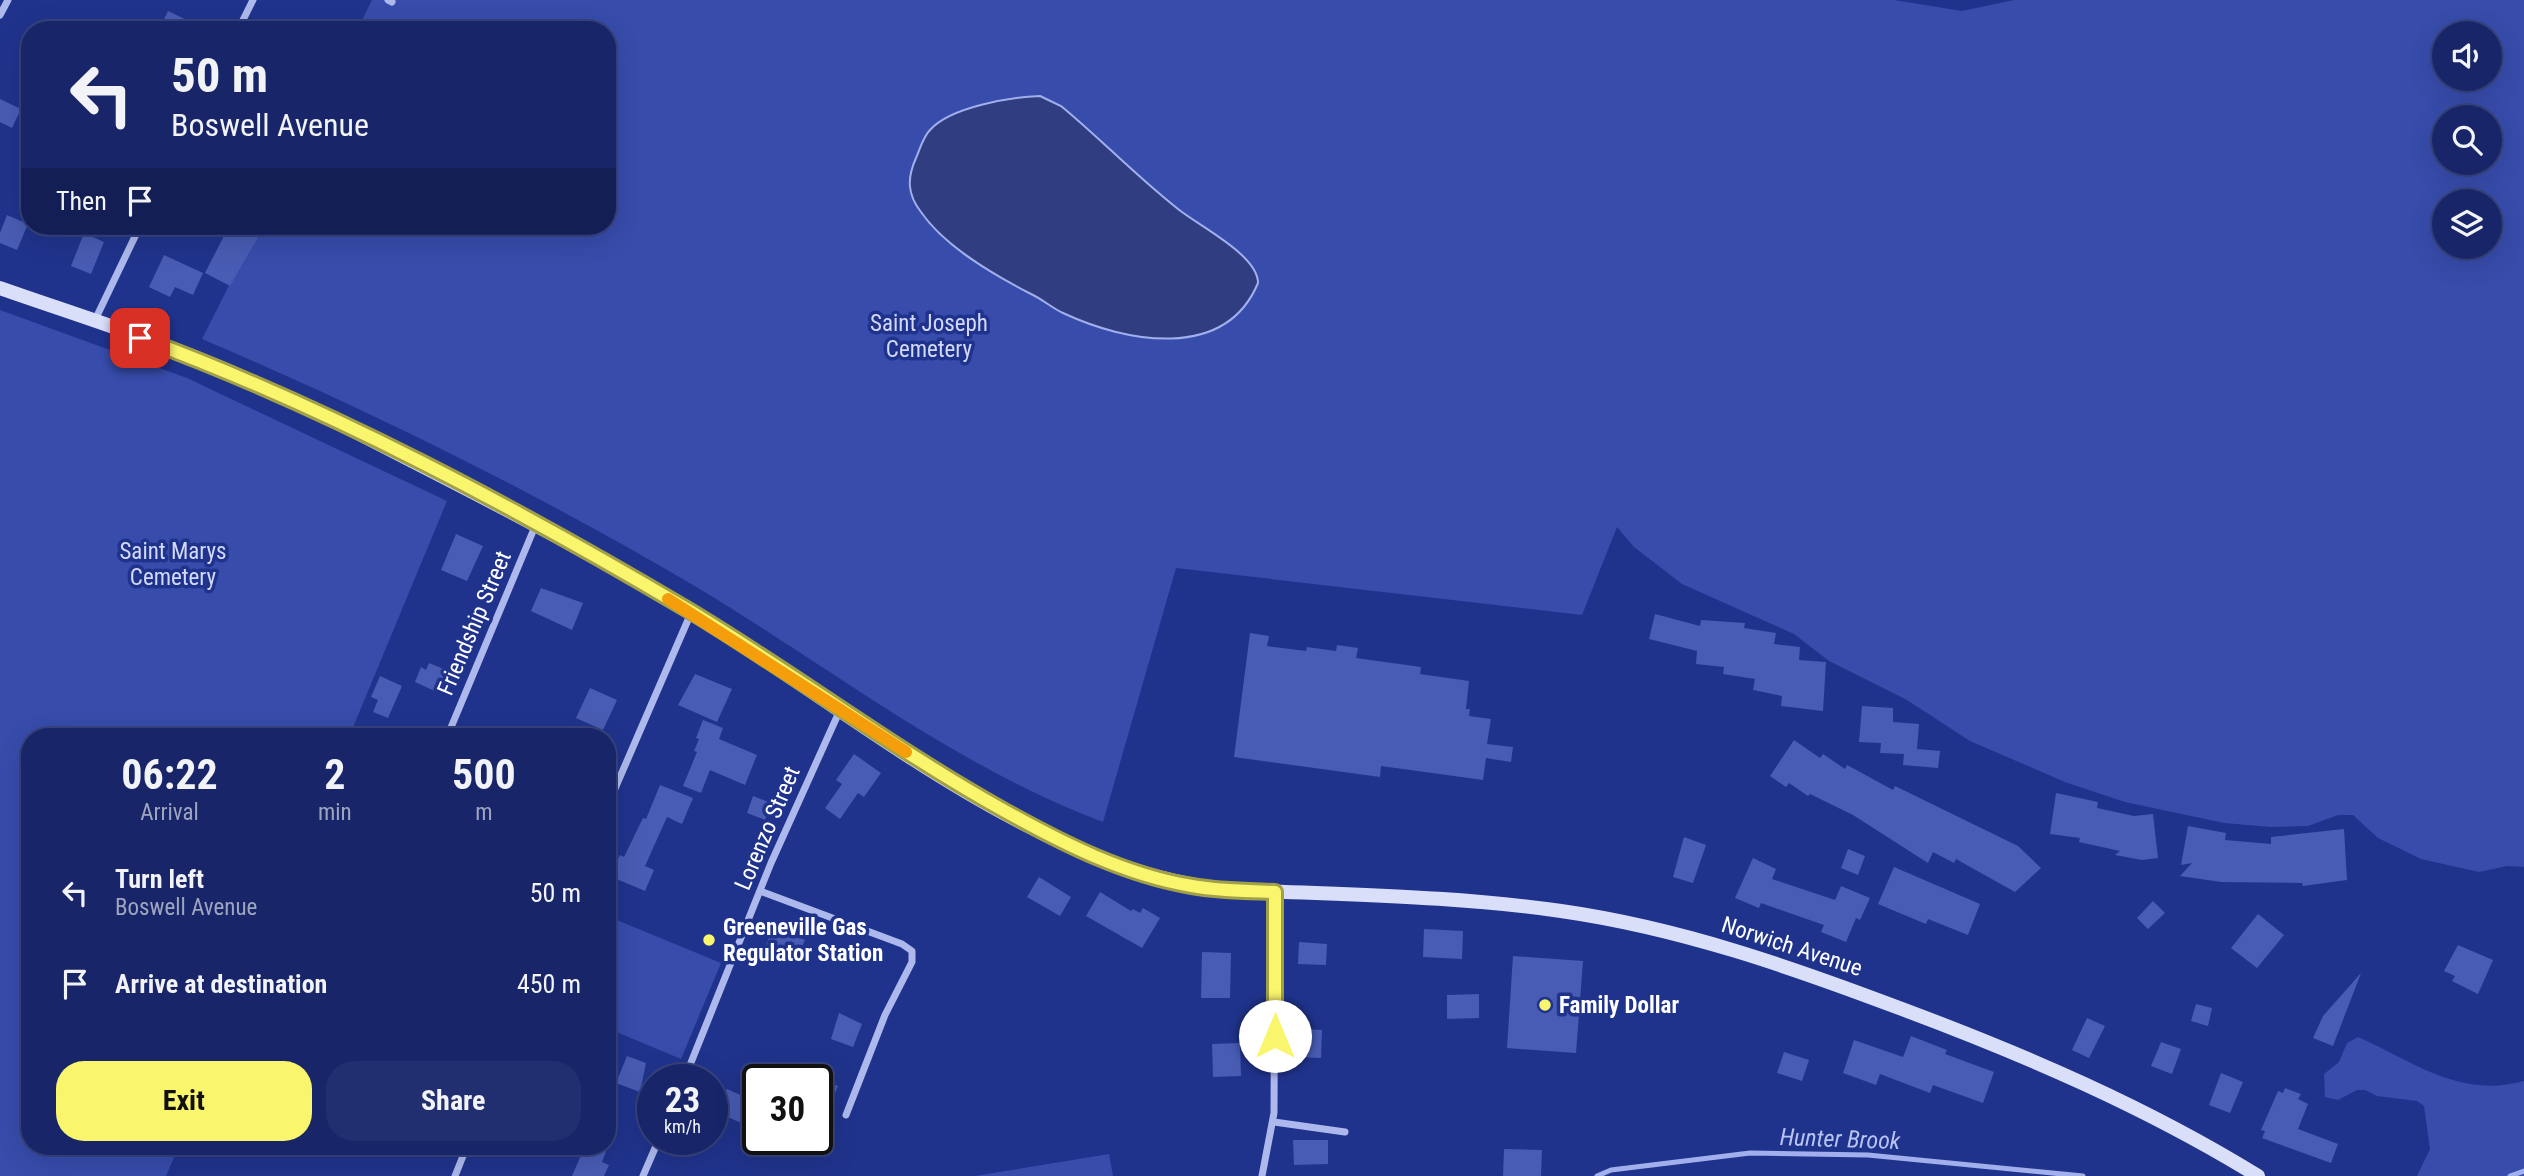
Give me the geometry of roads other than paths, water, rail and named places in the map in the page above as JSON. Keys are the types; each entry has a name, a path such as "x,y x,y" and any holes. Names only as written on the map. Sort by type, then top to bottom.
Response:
{"main road":[{"name":"Norwich Avenue","path":"0,288 231,372 537,524 691,612 969,792 1046,835 1125,868 1189,886 1538,908 1648,926 1742,951 2006,1048 2135,1107 2258,1176"}],"street":[{"path":"0,15 8,0"},
{"path":"242,21 253,0"},
{"path":"95,321 136,235"},
{"name":"Friendship Street","path":"451,728 537,524"},
{"path":"616,786 691,612"},
{"name":"Lorenzo Street","path":"690,1064 760,891 841,709"},
{"path":"760,891 902,944 912,951 912,962 885,1015 846,1115"},
{"path":"1262,1176 1274,1122 1275,892"},
{"path":"1274,1122 1345,1132"},
{"path":"455,1176 463,1155"},
{"path":"643,1176 652,1155"}],"waterway":[{"name":"Hunter Brook","path":"1597,1176 1611,1170 1750,1153 1868,1155 2083,1176"},
{"name":"Hunter Brook","path":"2510,1176 2524,1171"}],"place":[{"name":"Greeneville Gas Regulator Station","path":"709,940"},
{"name":"Family Dollar","path":"1545,1005"}],"park label":[{"name":"Saint Joseph Cemetery","path":"929,336"},
{"name":"Saint Marys Cemetery","path":"173,564"}]}
